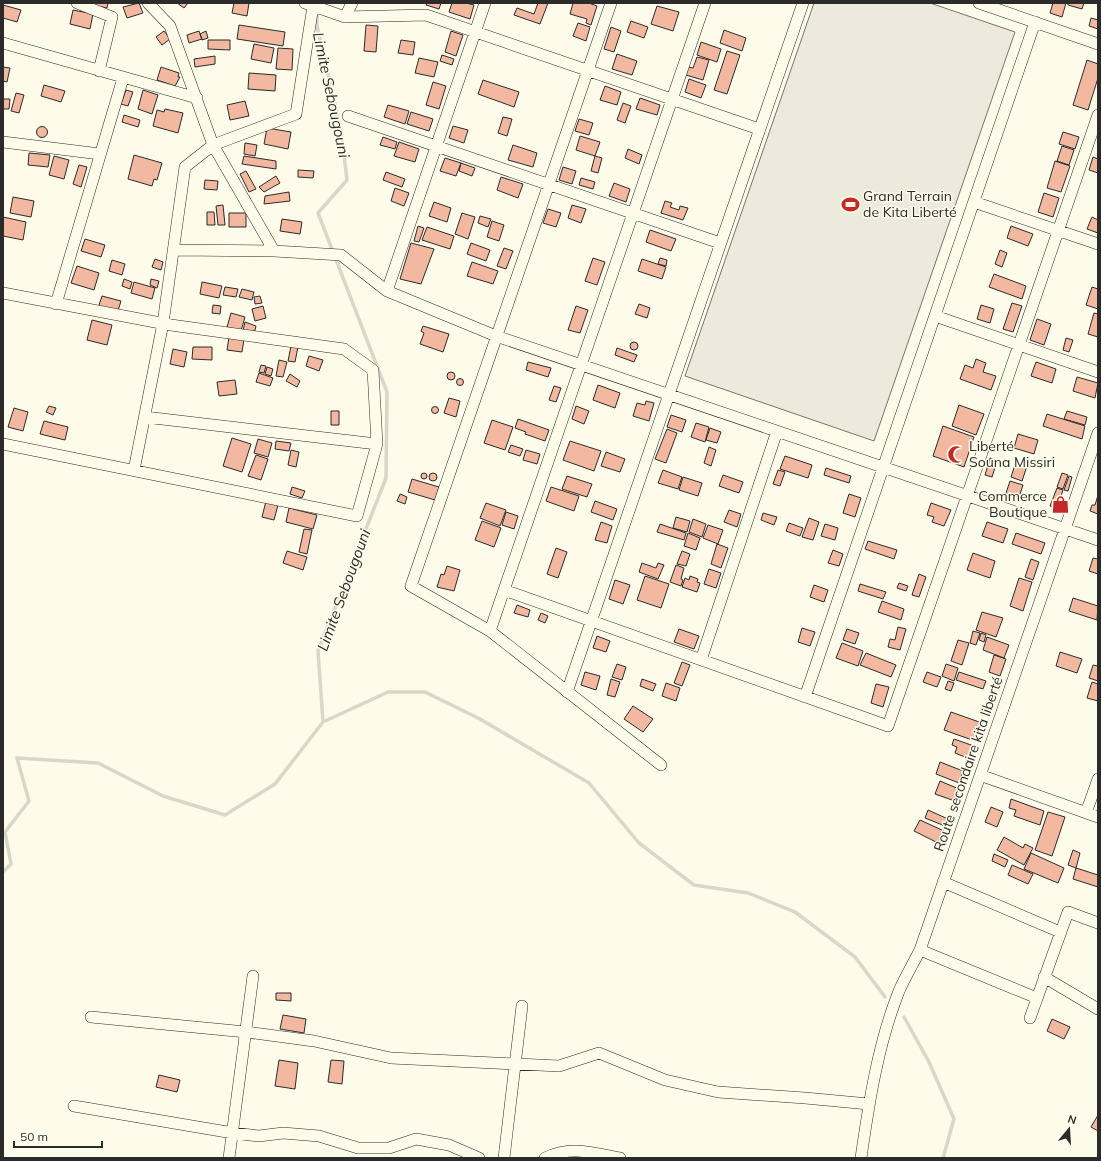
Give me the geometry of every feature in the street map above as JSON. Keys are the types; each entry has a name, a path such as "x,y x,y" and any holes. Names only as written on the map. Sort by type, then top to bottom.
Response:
{"street":[{"path":"78,3 112,17 99,71"},
{"path":"148,3 170,26 213,145 274,250"},
{"path":"345,17 352,3"},
{"path":"386,291 485,3"},
{"path":"611,3 411,586 490,631 661,765"},
{"path":"490,631 705,3"},
{"path":"567,692 803,3"},
{"path":"979,3 1098,44"},
{"path":"134,470 163,323 185,167 213,145 296,114 309,4 345,17 426,15 760,129"},
{"path":"805,697 1035,22"},
{"path":"3,43 197,98"},
{"path":"56,304 123,78"},
{"path":"504,590 888,726 1098,115"},
{"path":"348,116 720,243"},
{"path":"3,142 100,154"},
{"path":"974,202 1098,244"},
{"path":"173,250 274,250 341,255 386,291 496,336 1098,540"},
{"path":"3,293 163,323 344,349 373,370 377,444 357,516 3,444"},
{"path":"935,316 1098,372"},
{"path":"145,418 377,444"},
{"path":"701,660 777,432"},
{"name":"Route secondaire kita liberté","path":"861,1158 869,1104 882,1046 899,991 920,950 1098,434"},
{"path":"980,776 1098,817"},
{"path":"1086,813 1098,779"},
{"path":"943,882 1060,932"},
{"path":"1030,1018 1068,912 1098,923"},
{"path":"920,950 1037,998"},
{"path":"229,1158 253,976"},
{"path":"1044,977 1098,1008"},
{"path":"504,1158 522,1006"},
{"path":"91,1017 246,1032 314,1041 391,1058 559,1066 599,1053 665,1080 718,1092 869,1104"},
{"path":"74,1106 233,1133 259,1136 283,1133 319,1136 358,1148 389,1148 416,1139 449,1145 479,1158"},
{"path":"544,1158 554,1153 578,1149 620,1158"}],"shaded area":[{"name":"Grand Terrain de Kita Liberté","path":"814,3 930,3 1015,32 874,441 685,376"}],"building":[{"path":"94,3 108,3 107,8 93,5"},
{"path":"139,3 143,13 127,18 123,7"},
{"path":"177,3 188,3 184,8"},
{"path":"234,3 249,3 247,16 232,13"},
{"path":"427,3 441,3 439,9 426,5"},
{"path":"452,3 466,3 474,5 470,19 449,12"},
{"path":"538,3 548,3 540,24 514,15 517,8 534,14"},
{"path":"573,3 589,3 597,6 591,25 586,23 587,19 570,14"},
{"path":"1053,3 1066,3 1062,17 1050,13"},
{"path":"1068,3 1084,3 1082,9 1068,5"},
{"path":"3,5 21,10 17,22 3,18"},
{"path":"657,6 679,12 673,31 651,24"},
{"path":"73,10 93,14 90,29 70,24"},
{"path":"1091,18 1098,20 1098,29 1089,26"},
{"path":"631,21 648,27 644,38 627,32"},
{"path":"578,23 590,27 586,41 573,36"},
{"path":"239,25 285,32 283,46 237,39"},
{"path":"366,25 378,26 376,52 364,51"},
{"path":"611,27 621,31 614,52 604,49"},
{"path":"724,30 746,38 742,51 720,43"},
{"path":"164,31 170,39 162,45 156,37"},
{"path":"199,31 202,39 189,43 187,35"},
{"path":"206,31 208,38 202,40 200,34"},
{"path":"451,31 463,35 456,56 445,52"},
{"path":"208,40 230,40 230,50 208,49"},
{"path":"401,40 415,42 413,55 398,53"},
{"path":"701,42 721,49 717,62 697,55"},
{"path":"254,44 274,48 271,63 251,59"},
{"path":"278,48 293,49 292,70 276,69"},
{"path":"727,51 740,55 727,94 714,90"},
{"path":"617,54 637,61 632,75 612,69"},
{"path":"442,55 454,59 452,65 440,61"},
{"path":"215,56 215,64 195,67 194,59"},
{"path":"697,57 709,60 703,80 686,75 688,67 693,68"},
{"path":"419,58 438,62 434,77 415,73"},
{"path":"1087,60 1098,64 1098,78 1088,110 1073,105"},
{"path":"3,67 10,68 7,82 3,81"},
{"path":"161,67 179,73 178,77 180,77 175,86 157,80"},
{"path":"249,73 276,75 275,91 248,89"},
{"path":"689,79 706,85 701,98 685,92"},
{"path":"483,80 519,92 514,107 478,94"},
{"path":"433,82 446,86 439,109 426,105"},
{"path":"44,85 65,91 61,102 41,96"},
{"path":"605,86 621,92 617,105 600,100"},
{"path":"126,90 133,92 128,106 121,104"},
{"path":"143,90 158,95 152,114 138,109"},
{"path":"16,93 24,95 19,113 11,111"},
{"path":"640,98 660,105 657,115 636,109"},
{"path":"3,99 10,99 9,109 3,109"},
{"path":"245,101 249,116 230,120 227,105"},
{"path":"623,103 631,106 625,123 617,120"},
{"path":"388,105 409,111 405,124 384,117"},
{"path":"165,109 183,113 178,133 153,126 157,110 164,112"},
{"path":"411,112 433,119 429,131 407,124"},
{"path":"124,115 140,120 138,127 122,122"},
{"path":"503,117 512,119 507,136 498,133"},
{"path":"579,119 593,123 589,135 575,131"},
{"path":"453,126 468,130 464,143 449,138"},
{"path":"40,127 44,127 46,128 46,136 40,137 37,134 37,130"},
{"path":"267,128 291,132 288,149 264,144"},
{"path":"1063,132 1079,137 1075,149 1059,144"},
{"path":"580,136 600,142 595,156 576,150"},
{"path":"383,137 397,142 395,149 380,145"},
{"path":"399,142 419,149 415,162 394,156"},
{"path":"245,143 257,145 255,156 244,154"},
{"path":"513,145 537,153 533,167 508,160"},
{"path":"1062,146 1074,150 1069,165 1057,161"},
{"path":"628,149 642,155 639,164 625,158"},
{"path":"29,153 50,155 48,167 28,165"},
{"path":"134,155 162,163 157,180 154,179 152,186 128,179"},
{"path":"54,156 69,160 64,179 49,175"},
{"path":"244,156 276,161 276,169 242,164"},
{"path":"595,156 602,158 598,173 591,171"},
{"path":"1093,157 1098,159 1098,173 1089,170"},
{"path":"445,158 461,163 456,176 440,171"},
{"path":"1055,161 1070,166 1061,192 1047,188"},
{"path":"461,163 475,168 472,176 459,171"},
{"path":"79,165 87,167 81,187 73,184"},
{"path":"563,167 576,171 572,184 559,180"},
{"path":"298,170 314,171 313,178 298,177"},
{"path":"246,171 256,189 249,192 240,174"},
{"path":"386,172 405,179 402,187 383,180"},
{"path":"276,176 280,183 264,192 259,187"},
{"path":"501,177 523,184 518,198 497,190"},
{"path":"581,178 595,182 593,189 579,185"},
{"path":"205,180 218,181 217,190 204,189"},
{"path":"614,183 630,189 626,202 609,196"},
{"path":"395,188 409,193 404,206 391,201"},
{"path":"289,192 290,201 264,204 265,196"},
{"path":"1044,193 1059,198 1053,217 1038,212"},
{"path":"13,197 34,201 31,217 10,213"},
{"path":"665,201 672,203 670,207 679,210 680,206 688,208 683,220 661,213"},
{"path":"434,202 451,208 447,222 429,216"},
{"path":"223,205 225,225 218,225 216,206"},
{"path":"572,205 586,209 581,223 568,218"},
{"path":"548,209 561,213 556,227 543,223"},
{"path":"207,212 214,212 215,225 207,225"},
{"path":"229,213 246,213 246,227 229,227"},
{"path":"462,213 475,217 468,239 455,234"},
{"path":"480,216 491,219 488,227 478,223"},
{"path":"3,217 26,222 23,240 3,236"},
{"path":"1092,217 1098,220 1098,233 1087,229"},
{"path":"282,219 302,222 300,234 280,231"},
{"path":"492,221 504,225 499,241 487,237"},
{"path":"418,226 424,228 419,242 414,241"},
{"path":"1011,226 1033,234 1028,246 1007,238"},
{"path":"427,227 454,236 450,249 422,240"},
{"path":"650,230 676,239 671,251 646,242"},
{"path":"85,239 105,245 101,257 81,251"},
{"path":"411,243 434,249 421,284 400,279"},
{"path":"471,243 490,250 486,261 467,254"},
{"path":"504,248 513,251 506,269 497,266"},
{"path":"1000,250 1007,253 1002,267 995,264"},
{"path":"593,258 605,262 597,285 585,281"},
{"path":"660,258 667,260 666,266 658,264"},
{"path":"155,259 163,262 161,270 152,267"},
{"path":"642,259 666,267 662,279 638,271"},
{"path":"112,260 125,264 122,275 109,271"},
{"path":"472,262 498,271 493,284 467,276"},
{"path":"77,266 99,273 94,290 71,283"},
{"path":"994,274 1026,286 1022,299 989,287"},
{"path":"124,279 132,282 130,289 122,286"},
{"path":"151,279 159,281 157,288 150,285"},
{"path":"134,282 155,288 152,299 131,293"},
{"path":"202,282 222,286 219,298 200,294"},
{"path":"225,287 238,289 236,297 223,295"},
{"path":"1092,287 1098,289 1098,309 1086,305"},
{"path":"242,289 254,292 252,300 239,297"},
{"path":"102,296 121,301 117,314 98,308"},
{"path":"260,296 262,303 255,304 254,297"},
{"path":"1012,303 1022,306 1013,332 1003,329"},
{"path":"639,304 650,308 647,318 635,314"},
{"path":"213,305 221,306 220,314 212,313"},
{"path":"981,305 994,309 990,323 977,319"},
{"path":"263,306 266,318 255,321 252,309"},
{"path":"576,306 588,310 580,333 568,330"},
{"path":"231,313 245,317 241,331 227,327"},
{"path":"1094,313 1098,314 1098,337 1088,334"},
{"path":"1037,319 1051,324 1044,345 1030,340"},
{"path":"92,320 112,325 107,345 87,340"},
{"path":"245,322 256,326 254,334 243,331"},
{"path":"423,326 449,334 443,352 420,344 424,333 421,331"},
{"path":"229,337 244,339 242,352 227,350"},
{"path":"1066,338 1073,340 1069,352 1063,350"},
{"path":"634,342 637,343 637,349 634,350 631,349 630,346 631,343"},
{"path":"291,346 298,347 295,362 288,361"},
{"path":"193,347 212,347 212,360 192,359"},
{"path":"617,348 637,355 634,362 615,355"},
{"path":"173,349 187,352 184,367 170,364"},
{"path":"309,356 323,360 319,371 306,366"},
{"path":"976,359 986,363 983,372 996,376 991,390 960,379 965,365 973,368"},
{"path":"279,360 287,362 283,377 276,376"},
{"path":"528,362 551,368 548,377 526,370"},
{"path":"1036,362 1056,369 1052,383 1031,376"},
{"path":"261,365 266,366 264,373 259,372"},
{"path":"267,367 273,369 271,376 265,374"},
{"path":"449,372 453,372 455,376 453,380 449,380 447,378 447,374"},
{"path":"259,373 273,378 270,386 256,382"},
{"path":"290,374 300,381 297,387 286,381"},
{"path":"1077,377 1098,383 1095,398 1073,391"},
{"path":"460,378 463,379 463,385 460,386 457,385 456,382 457,379"},
{"path":"235,380 237,394 219,396 217,382"},
{"path":"598,385 620,393 615,408 593,400"},
{"path":"554,386 561,388 556,402 549,400"},
{"path":"449,398 460,401 456,417 444,413"},
{"path":"646,401 654,403 649,421 633,416 637,403 645,405"},
{"path":"959,405 984,414 976,435 952,426"},
{"path":"49,406 56,408 53,415 46,412"},
{"path":"576,406 589,411 584,424 572,419"},
{"path":"435,407 438,410 435,413 432,410"},
{"path":"14,408 28,412 23,431 8,427"},
{"path":"331,411 339,411 339,425 331,425"},
{"path":"1067,411 1087,417 1085,425 1064,419"},
{"path":"1047,414 1085,426 1082,439 1043,426"},
{"path":"671,415 686,420 682,432 667,427"},
{"path":"518,419 549,430 545,441 525,434 526,432 515,428"},
{"path":"492,420 513,427 505,450 484,443"},
{"path":"44,421 68,427 65,440 40,434"},
{"path":"696,423 709,427 705,442 691,437"},
{"path":"943,426 974,437 964,467 933,456"},
{"path":"710,428 721,432 717,443 706,440"},
{"path":"667,429 677,433 666,463 655,459"},
{"path":"1018,434 1038,440 1034,454 1014,448"},
{"path":"232,438 251,444 242,472 223,466"},
{"path":"258,439 272,443 268,457 254,453"},
{"path":"276,441 291,443 289,451 275,449"},
{"path":"570,441 601,451 594,471 563,460"},
{"path":"511,445 523,449 520,456 508,452"},
{"path":"709,447 716,450 711,466 704,463"},
{"path":"291,450 299,452 296,467 288,465"},
{"path":"526,450 540,454 537,464 523,460"},
{"path":"606,452 625,459 620,472 601,466"},
{"path":"256,455 268,459 261,480 248,476"},
{"path":"785,456 812,465 808,478 780,469"},
{"path":"990,458 997,461 992,477 985,475"},
{"path":"1016,462 1027,466 1022,481 1011,477"},
{"path":"826,468 851,476 849,483 824,475"},
{"path":"663,470 682,477 678,489 658,483"},
{"path":"778,470 785,472 780,486 773,484"},
{"path":"424,473 427,476 424,479 421,476"},
{"path":"431,473 435,473 437,477 435,481 431,481 429,479 429,475"},
{"path":"1062,473 1068,475 1063,489 1057,487"},
{"path":"723,475 743,482 739,493 719,486"},
{"path":"567,476 592,484 587,497 562,489"},
{"path":"1069,476 1072,477 1068,491 1064,490"},
{"path":"683,477 702,483 698,496 679,490"},
{"path":"412,479 439,487 435,500 408,492"},
{"path":"1010,481 1023,485 1019,497 1006,493"},
{"path":"292,487 305,491 302,498 290,494"},
{"path":"551,487 579,496 574,511 546,501"},
{"path":"1057,488 1063,490 1057,509 1050,506"},
{"path":"400,494 407,497 405,504 397,501"},
{"path":"849,494 861,498 855,517 843,513"},
{"path":"1098,495 1098,514 1090,511 1092,505 1095,505"},
{"path":"266,501 278,505 274,520 262,517"},
{"path":"595,501 617,509 613,520 591,512"},
{"path":"486,503 506,510 500,526 480,518"},
{"path":"931,503 951,510 944,526 932,522 934,517 927,515"},
{"path":"289,508 317,515 313,529 286,522"},
{"path":"729,510 741,514 737,527 724,522"},
{"path":"506,512 518,516 514,529 502,525"},
{"path":"763,513 777,517 774,525 761,520"},
{"path":"676,517 690,521 687,532 673,528"},
{"path":"809,518 819,522 813,540 802,537"},
{"path":"693,519 706,524 702,537 689,532"},
{"path":"482,521 501,528 494,547 475,540"},
{"path":"601,522 612,526 607,543 595,540"},
{"path":"987,522 1008,529 1003,543 982,536"},
{"path":"789,523 803,528 800,536 786,531"},
{"path":"660,524 686,533 684,540 657,532"},
{"path":"825,524 838,528 835,540 821,536"},
{"path":"708,525 723,530 718,544 703,538"},
{"path":"304,529 312,530 307,554 299,552"},
{"path":"688,533 700,538 696,550 684,546"},
{"path":"1016,533 1045,543 1041,554 1012,544"},
{"path":"868,541 897,550 894,559 865,549"},
{"path":"717,544 728,548 721,568 711,564"},
{"path":"556,548 567,552 558,578 547,574"},
{"path":"833,550 843,554 839,566 828,563"},
{"path":"287,551 307,557 303,570 283,563"},
{"path":"682,551 690,554 686,566 677,564"},
{"path":"973,553 995,561 990,578 967,570"},
{"path":"1093,558 1098,559 1098,574 1089,571"},
{"path":"1031,559 1039,562 1033,580 1025,577"},
{"path":"642,563 656,568 658,563 664,565 658,579 639,572"},
{"path":"676,565 684,568 681,586 670,582"},
{"path":"447,566 460,570 454,591 437,587 441,574 444,575"},
{"path":"709,569 721,573 716,588 704,584"},
{"path":"919,574 926,577 919,597 912,595"},
{"path":"645,576 669,584 661,608 637,600"},
{"path":"690,576 698,579 697,582 700,583 697,592 682,587 685,578 689,580"},
{"path":"1019,578 1032,582 1023,611 1010,606"},
{"path":"615,580 630,585 623,604 609,599"},
{"path":"899,583 908,586 906,591 897,588"},
{"path":"860,584 886,592 883,599 858,591"},
{"path":"814,585 828,590 824,602 810,597"},
{"path":"1073,598 1098,606 1097,620 1069,611"},
{"path":"882,601 904,609 901,620 878,612"},
{"path":"517,605 530,610 528,617 514,613"},
{"path":"982,612 1003,618 996,637 976,630"},
{"path":"541,613 548,616 545,623 538,620"},
{"path":"898,627 906,629 900,650 888,647 890,639 895,640"},
{"path":"802,628 815,632 810,646 798,642"},
{"path":"679,629 699,636 694,649 674,642"},
{"path":"847,629 859,633 855,644 843,640"},
{"path":"973,631 980,633 976,645 970,643"},
{"path":"981,633 986,635 984,642 979,640"},
{"path":"597,636 610,641 606,652 593,648"},
{"path":"987,637 1009,645 1004,658 983,650"},
{"path":"958,640 969,643 962,665 951,661"},
{"path":"842,643 863,651 858,666 836,658"},
{"path":"1060,652 1082,659 1077,673 1056,666"},
{"path":"866,653 896,665 891,677 860,665"},
{"path":"994,655 1006,659 1000,676 989,672"},
{"path":"682,662 690,665 682,686 674,683"},
{"path":"617,664 626,667 622,680 612,677"},
{"path":"946,664 958,668 954,681 942,676"},
{"path":"1093,665 1098,666 1098,681 1089,678"},
{"path":"585,672 600,676 596,690 581,685"},
{"path":"927,672 941,677 937,687 923,682"},
{"path":"959,672 986,681 983,689 956,680"},
{"path":"611,679 620,682 615,697 607,695"},
{"path":"642,679 656,684 653,691 640,686"},
{"path":"948,681 954,683 951,691 945,689"},
{"path":"1092,682 1098,684 1098,701 1087,698"},
{"path":"666,683 680,688 676,701 662,696"},
{"path":"876,684 889,687 883,707 871,703"},
{"path":"633,706 653,719 643,732 624,719"},
{"path":"951,712 982,723 975,741 944,730"},
{"path":"954,739 974,746 970,759 955,753 957,747 952,745"},
{"path":"940,762 963,771 959,783 936,774"},
{"path":"940,781 959,789 955,801 935,794"},
{"path":"1011,799 1044,811 1040,825 1014,816 1016,810 1009,808"},
{"path":"991,807 1003,812 997,827 985,822"},
{"path":"928,810 948,819 945,826 925,818"},
{"path":"1048,812 1065,817 1052,856 1035,850"},
{"path":"920,820 944,831 938,843 914,831"},
{"path":"1004,837 1023,848 1025,844 1033,848 1024,865 997,850"},
{"path":"1073,850 1080,853 1076,868 1068,865"},
{"path":"1031,853 1064,868 1058,883 1024,869"},
{"path":"994,854 1008,860 1005,867 992,861"},
{"path":"1012,865 1033,874 1028,884 1008,875"},
{"path":"1076,868 1098,875 1098,887 1073,879"},
{"path":"276,993 291,993 291,1001 276,1000"},
{"path":"283,1015 306,1019 304,1033 280,1029"},
{"path":"1052,1019 1070,1027 1064,1039 1047,1031"},
{"path":"279,1060 298,1063 295,1089 275,1086"},
{"path":"331,1060 344,1061 342,1084 328,1082"},
{"path":"159,1075 180,1080 177,1092 156,1087"},
{"path":"1098,1115 1098,1131 1091,1127"}],"waterway":[{"name":"Limite Sebougouni","path":"3,872 11,864 5,832 29,801 17,758 98,763 163,796 225,815 275,784 323,722 318,651 386,478 387,392 318,213 347,180 341,131 317,26 317,14"},
{"path":"323,722 388,692 425,692 480,719 589,783 639,843 694,885 748,893 795,912 855,957 885,997"},
{"path":"904,1017 929,1062 954,1119 943,1158"}],"place":[{"name":"Grand Terrain de Kita Liberté","path":"850,204"},
{"name":"Liberté Souna Missiri","path":"956,454"},
{"name":"Commerce Boutique","path":"1060,504"}]}
